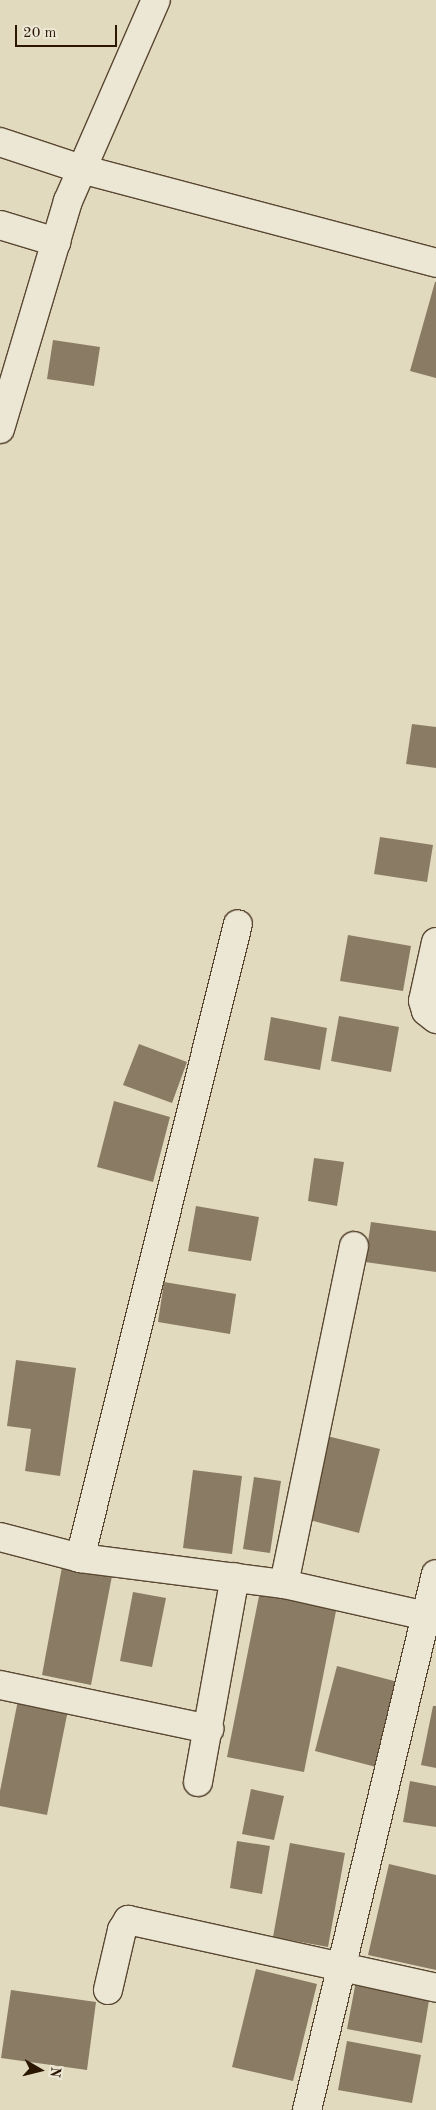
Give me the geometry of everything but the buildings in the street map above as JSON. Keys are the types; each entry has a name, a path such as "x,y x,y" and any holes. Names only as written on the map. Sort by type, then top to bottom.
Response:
{"street":[{"path":"0,429 4,400 81,169 156,0"},
{"path":"0,142 81,169 436,263"},
{"path":"0,225 56,242"},
{"path":"80,1558 238,924"},
{"path":"436,942 423,1001 426,1011 436,1018"},
{"path":"284,1584 354,1246"},
{"path":"0,1537 80,1558 284,1584 426,1616"},
{"path":"307,2110 343,1970 436,1574"},
{"path":"198,1782 235,1577"},
{"path":"0,1685 209,1729"},
{"path":"108,1990 122,1930 128,1920 343,1970 436,1988"}]}
